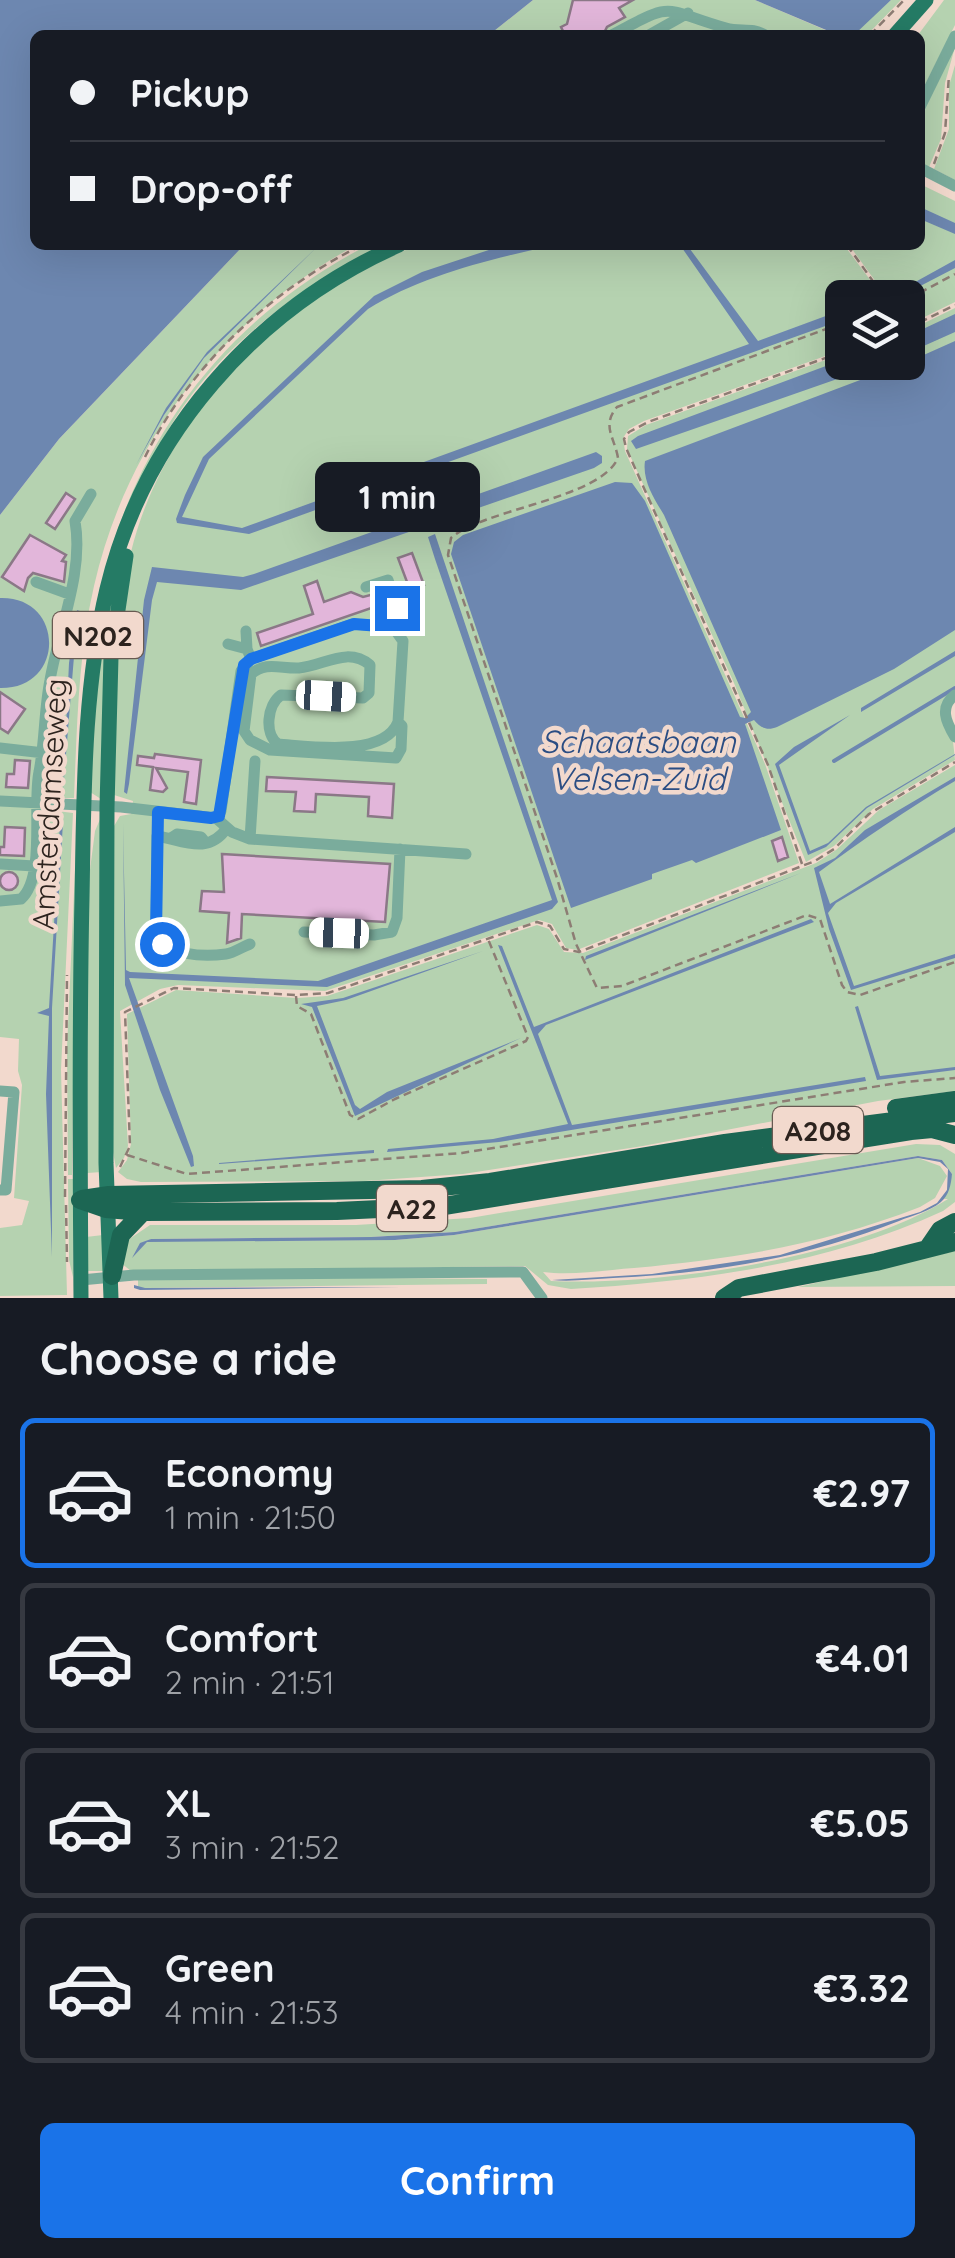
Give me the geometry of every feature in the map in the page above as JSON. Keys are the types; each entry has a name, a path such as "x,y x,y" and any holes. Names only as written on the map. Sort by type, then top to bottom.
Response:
{"highway":[{"name":"A22","path":"80,1200 422,1189 490,1182 725,1143 909,1105 955,1100"},
{"name":"A208","path":"725,1143 955,1113"},
{"name":"A22","path":"106,1202 142,1212 444,1206 911,1131 932,1129 955,1135"},
{"path":"112,1276 121,1235 142,1212"},
{"path":"927,1249 940,1230 955,1222"},
{"path":"724,1298 738,1288 955,1242"}],"main road":[{"path":"899,30 926,0"},
{"name":"Amsterdamseweg","path":"81,1298 79,1030 84,807 94,666 107,589 135,505 174,437 211,385 272,323 338,276 389,250"},
{"name":"Amsterdamseweg","path":"111,1298 106,1202 109,683 118,596 136,524 174,437"}],"street":[{"path":"621,30 661,9 726,28 754,30"},
{"path":"659,30 688,14"},
{"path":"925,96 955,36"},
{"path":"925,171 955,186"},
{"path":"0,901 15,902 26,895 33,880 38,773 44,753 49,683 80,546 75,521 92,494"},
{"path":"366,588 388,580 397,608 393,627 403,641 398,722 389,736 345,749 278,744 269,735 274,699 288,694 364,698 368,693 370,665 343,657 300,668 264,666 251,674 244,731 250,740 270,750 396,758 401,749 402,726 398,722"},
{"path":"36,582 69,594"},
{"path":"228,644 249,654 354,624 393,627"},
{"path":"216,818 221,811 241,671 249,654 246,631"},
{"path":"955,695 944,710 955,736"},
{"path":"33,708 47,709"},
{"path":"216,735 232,737"},
{"path":"0,748 44,753"},
{"path":"250,839 255,761"},
{"path":"0,802 216,818 250,839 466,854"},
{"path":"158,812 159,941 173,950 224,954 250,944"},
{"path":"157,836 200,846 216,841 227,828"},
{"path":"304,932 392,932 397,918 400,850"},
{"path":"1,864 34,866"},
{"path":"0,1091 14,1092 6,1190 0,1190"},
{"path":"81,1280 112,1276 523,1272 542,1298"}],"path":[{"path":"875,30 904,0"},
{"path":"925,171 944,138 952,66"},
{"path":"144,460 184,394 228,343 289,289 354,250"},
{"path":"851,250 872,280"},
{"path":"925,290 955,274"},
{"path":"925,320 955,305"},
{"path":"825,329 623,404 608,421 618,458 610,470 540,504 470,526 449,542 447,550 580,952 598,988 607,990 810,914 822,923 842,985 852,994 860,995 955,962"},
{"path":"803,866 750,723 624,439 629,432 825,358"},
{"path":"126,1010 174,988 334,992 540,922 552,929 564,949 580,952 803,866 834,849 876,809 955,762"},
{"path":"296,994 297,1006 311,1014 350,1116 358,1119 526,1041 528,1037 488,939"},
{"name":"Amsterdamseweg","path":"67,964 67,1266"},
{"path":"128,1156 187,1174 446,1155 904,1082 955,1078"}],"green space":[{"path":"533,0 755,0 825,30 495,30"},
{"path":"891,0 901,0 872,30 857,30"},
{"path":"944,0 955,0 955,25 925,85 925,30 922,30"},
{"path":"955,47 945,83 941,139 929,167 925,165 925,108"},
{"path":"955,65 955,180 934,169 949,129 949,86"},
{"path":"925,186 955,201 955,302 925,317 925,280 875,280 853,250 925,250"},
{"path":"239,250 348,250 264,308 188,387 131,480 110,532 94,586 85,638 74,798 51,798 49,810 73,813 61,1070 67,1295 0,1296 0,1228 22,1225 29,1201 14,1198 22,1085 18,1071 19,1039 0,1037 0,515 59,439"},
{"path":"360,250 373,250 283,306 252,331 198,387 156,453 91,632 105,569 125,510 150,455 182,404 219,358 263,315 312,278"},
{"path":"406,250 848,250 870,280 825,280 825,356 644,421 629,429 623,438 625,451 765,764 799,863 577,950 566,948 552,924 539,920 325,991 178,985 160,989 120,1011 128,1146 116,1168 109,1131 111,831 120,816 131,814 133,801 114,795 115,673 120,612 131,552 160,475 205,403 262,340 339,283"},
{"path":"955,308 955,691 948,695 955,760 873,809 834,846 806,862 734,683 627,449 628,436 646,425 825,360 825,380 925,380 925,323"},
{"path":"116,570 101,799 90,792 99,653"},
{"path":"955,765 955,1091 463,1174 365,1181 141,1182 118,1172 127,1160 131,1144 127,1014 176,990 297,998 327,996 537,925 549,929 564,952 583,953 816,863 879,810"},
{"path":"101,817 102,1172 87,1173 88,885 95,831"},
{"path":"76,848 72,1175 68,1175 67,1048"},
{"path":"916,1144 940,1145 955,1154 955,1202 943,1211 853,1245 714,1275 571,1289 548,1285 525,1266 131,1271 121,1263 128,1240 150,1225 356,1225 470,1218","holes":["918,1156 942,1160 952,1174 944,1199 948,1199 909,1220 810,1252 756,1264 647,1279 551,1281 543,1272 577,1273 672,1264 814,1240 920,1207 935,1198 947,1176 940,1166 918,1158 454,1235 395,1240 155,1241 137,1249 151,1239 371,1237 455,1232"]},
{"path":"68,1179 73,1179 73,1277 69,1260"},
{"path":"103,1235 103,1271 87,1271 86,1237"},
{"path":"955,1251 955,1286 798,1287"},
{"path":"487,1279 487,1284 138,1288 138,1280"}],"water":[{"path":"0,0 533,0 495,30 30,30 30,250 239,250 59,439 0,515"},
{"path":"755,0 891,0 859,30 826,30"},
{"path":"925,209 955,223 955,234 925,221"},
{"path":"314,250 204,358 164,415 136,465 166,408 207,352"},
{"path":"489,250 533,250 434,278 368,309 209,459 182,517 242,528 749,344 683,250 691,250 758,341 825,316 825,326 249,534 177,523 203,457 374,296 422,272"},
{"path":"955,260 955,268 925,284 925,280 919,280"},
{"path":"955,314 955,332 925,345 925,328"},
{"name":"Schaatsbaan Velsen-Zuid","path":"955,341 955,630 894,669 777,727 764,728 754,720 745,724 781,830 696,863 692,860 652,874 652,879 571,908 451,554 454,542 463,535 615,482 632,483 645,501 740,717 745,718 751,712 650,490 645,461 860,380 925,380 925,354"},
{"path":"825,366 825,380 834,380 636,449 631,441"},
{"path":"596,452 602,456 602,463 594,468 241,590 157,582 129,784 127,794 124,792 144,600 152,567 243,577"},
{"path":"435,534 558,902 552,909 327,987 129,978 193,1156 191,1167 125,985 123,823 126,970 130,972 318,981 552,900 435,559 428,537"},
{"path":"0,598 21,601 37,611 46,626 49,643 37,674 22,684 0,688"},
{"path":"77,610 80,611 63,791 69,663"},
{"path":"955,651 955,656 861,712 861,708"},
{"path":"850,715 779,765 810,851 828,843 866,807 955,755 867,808 826,847 808,855 775,764 794,747"},
{"path":"955,777 955,781 819,872 830,904 955,827 955,832 836,903 828,913 854,986 955,954 955,958 851,990 829,929 814,868 835,858 865,830"},
{"path":"63,822 52,1008 52,1257 46,1094 49,1016 37,1013 49,1008"},
{"path":"801,873 585,960 586,956"},
{"path":"811,919 814,922 546,1025 538,1034 572,1125 865,1077 866,1081 499,1142 387,1152 493,1139 568,1124 498,945 502,946 534,1027"},
{"path":"483,951 346,1000 317,1006 355,1105 360,1109 387,1092 521,1038 355,1116 312,1007 301,1004 343,998"},
{"path":"858,1006 880,1076 955,1070 877,1080 855,1007"},
{"path":"374,1153 219,1164 219,1163"},
{"path":"918,1156 942,1160 952,1174 946,1196 931,1208 830,1245 758,1262 686,1272 552,1280 652,1274 780,1255 920,1212 937,1203 947,1190 948,1169 940,1162 918,1158 454,1235 395,1240 147,1242 132,1258 140,1243 151,1239 371,1237 455,1232"},
{"path":"134,1285 145,1288 401,1287 140,1290"}],"building":[{"path":"573,0 633,0 619,8 625,17 606,30 562,30"},
{"path":"66,493 75,499 55,529 46,523"},
{"path":"30,535 66,555 62,561 66,562 64,582 33,573 24,591 2,577"},
{"path":"412,553 424,585 410,590 398,558"},
{"path":"317,581 324,602 351,592 363,597 382,592 386,603 261,646 257,633 313,614 304,586"},
{"path":"0,692 25,709 8,733 0,728"},
{"path":"155,754 201,760 196,804 184,802 188,772 156,768 167,788 163,792 150,790 153,767 137,765 138,756 154,758"},
{"path":"15,760 30,761 28,788 6,787 7,774 14,774"},
{"path":"267,777 394,784 392,818 368,816 369,797 316,794 315,812 294,811 296,792 266,791"},
{"path":"5,827 25,828 24,856 0,855"},
{"path":"782,837 788,857 778,861 772,841"},
{"path":"222,854 390,864 385,922 242,914 241,938 227,943 229,913 200,911 202,891 224,892"},
{"path":"9,872 18,881 9,890 0,881"}],"waterway":[{"path":"834,761 955,688"}],"route":[{"path":"162,944 156,934 158,812 219,816 244,665 251,659 354,624 393,627 397,608"}]}
